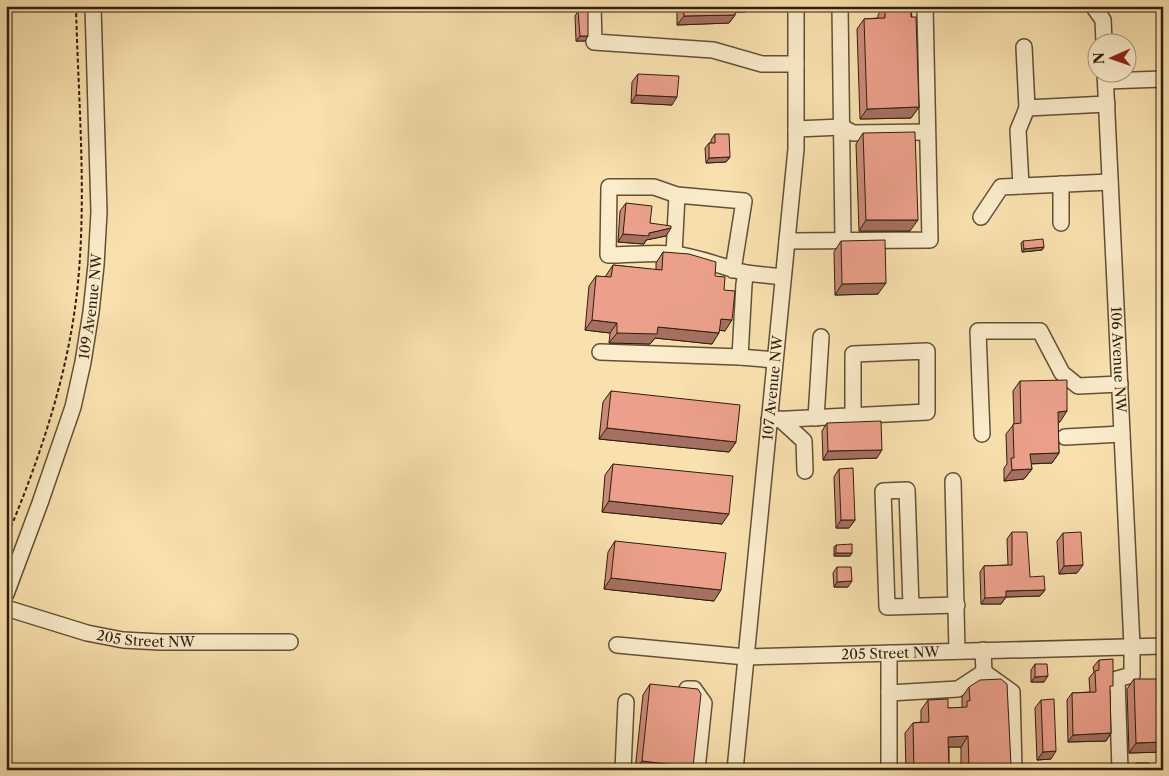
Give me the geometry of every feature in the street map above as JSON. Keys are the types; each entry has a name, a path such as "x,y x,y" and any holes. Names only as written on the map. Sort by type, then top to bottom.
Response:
{"street":[{"name":"109 Avenue NW","path":"6,594 44,494 73,407 91,312 99,212 93,6"},
{"path":"593,6 594,42 713,50 762,64 796,64"},
{"name":"107 Avenue NW","path":"735,770 746,657 775,420 775,360 796,149 796,6"},
{"path":"840,6 843,241"},
{"path":"787,241 930,240 925,6"},
{"path":"1092,6 1103,20 1104,32"},
{"path":"1021,186 1018,130 1027,108 1024,46"},
{"path":"1136,78 1163,79"},
{"name":"106 Avenue NW","path":"1105,82 1132,646 1132,675 1116,679 1120,770"},
{"path":"1027,108 1107,104"},
{"path":"796,129 842,127 853,133 927,132"},
{"path":"981,217 1001,187 1110,182"},
{"path":"1061,184 1061,224"},
{"path":"740,357 739,272 744,201 678,195 654,187 610,187 608,255 674,254 739,272 783,277"},
{"path":"674,254 678,195"},
{"path":"982,434 978,331 1040,331 1062,374 1078,386 1120,384"},
{"path":"816,418 820,337"},
{"path":"775,420 816,418 853,416 927,412 927,350 854,354 853,416"},
{"path":"600,352 775,360"},
{"path":"775,420 804,441 805,470"},
{"path":"1065,437 1122,434"},
{"path":"953,481 957,651"},
{"path":"912,606 907,490 883,491 888,607 957,605"},
{"name":"205 Street NW","path":"6,608 87,633 123,640 160,642 290,642"},
{"name":"205 Street NW","path":"617,645 746,657 1163,646"},
{"path":"983,650 984,672"},
{"path":"889,770 890,653"},
{"path":"889,693 958,689 984,672"},
{"path":"984,672 1012,692 1014,770"},
{"path":"675,687 694,690 704,703 697,770"},
{"path":"623,770 626,702"}],"path":[{"path":"6,539 42,447 56,398 74,315 79,271 81,219 76,6"}],"building":[{"path":"683,6 735,6 735,15 684,16"},
{"path":"885,6 911,6 911,17 916,17 919,107 867,109 864,19 885,18"},
{"path":"578,11 588,11 588,36 580,36"},
{"path":"638,74 679,76 677,97 636,95"},
{"path":"915,132 918,220 866,220 863,133"},
{"path":"715,134 729,134 730,157 709,158 709,143 715,143"},
{"path":"626,203 652,206 650,223 671,226 671,228 649,233 649,236 623,234"},
{"path":"1043,239 1044,247 1024,249 1023,241"},
{"path":"885,240 886,283 842,284 841,241"},
{"path":"663,252 689,254 716,262 715,276 725,277 724,290 735,291 732,320 721,319 719,333 658,327 657,334 617,333 617,323 592,320 596,276 611,277 613,265 662,270"},
{"path":"1067,380 1067,411 1058,412 1059,453 1030,454 1032,469 1012,470 1011,458 1014,458 1013,424 1021,423 1020,381"},
{"path":"611,391 740,405 736,442 607,428"},
{"path":"881,421 882,450 828,451 827,423"},
{"path":"613,464 733,476 729,514 609,501"},
{"path":"853,468 855,520 841,520 839,469"},
{"path":"1012,532 1027,532 1030,577 1044,576 1045,590 1006,591 1006,597 985,598 984,566 1012,565"},
{"path":"1081,532 1083,565 1064,566 1063,533"},
{"path":"615,541 726,553 721,590 611,578"},
{"path":"852,544 852,553 836,553 836,545"},
{"path":"837,567 851,567 852,581 837,582"},
{"path":"1113,659 1113,686 1110,686 1111,733 1073,735 1072,693 1096,692 1095,671 1099,670 1099,660"},
{"path":"1035,664 1047,664 1048,676 1035,677"},
{"path":"1001,679 1007,684 1011,765 969,766 968,736 948,737 949,770 914,770 913,723 929,722 928,700 948,699 948,708 967,707 967,701 970,701 969,687 980,680"},
{"path":"1134,679 1163,679 1163,742 1136,743"},
{"path":"650,684 698,689 701,694 693,767 642,761"},
{"path":"1054,699 1056,751 1043,752 1041,700"},
{"path":"1136,763 1149,763 1149,770 1123,770 1123,767 1128,769"}]}
